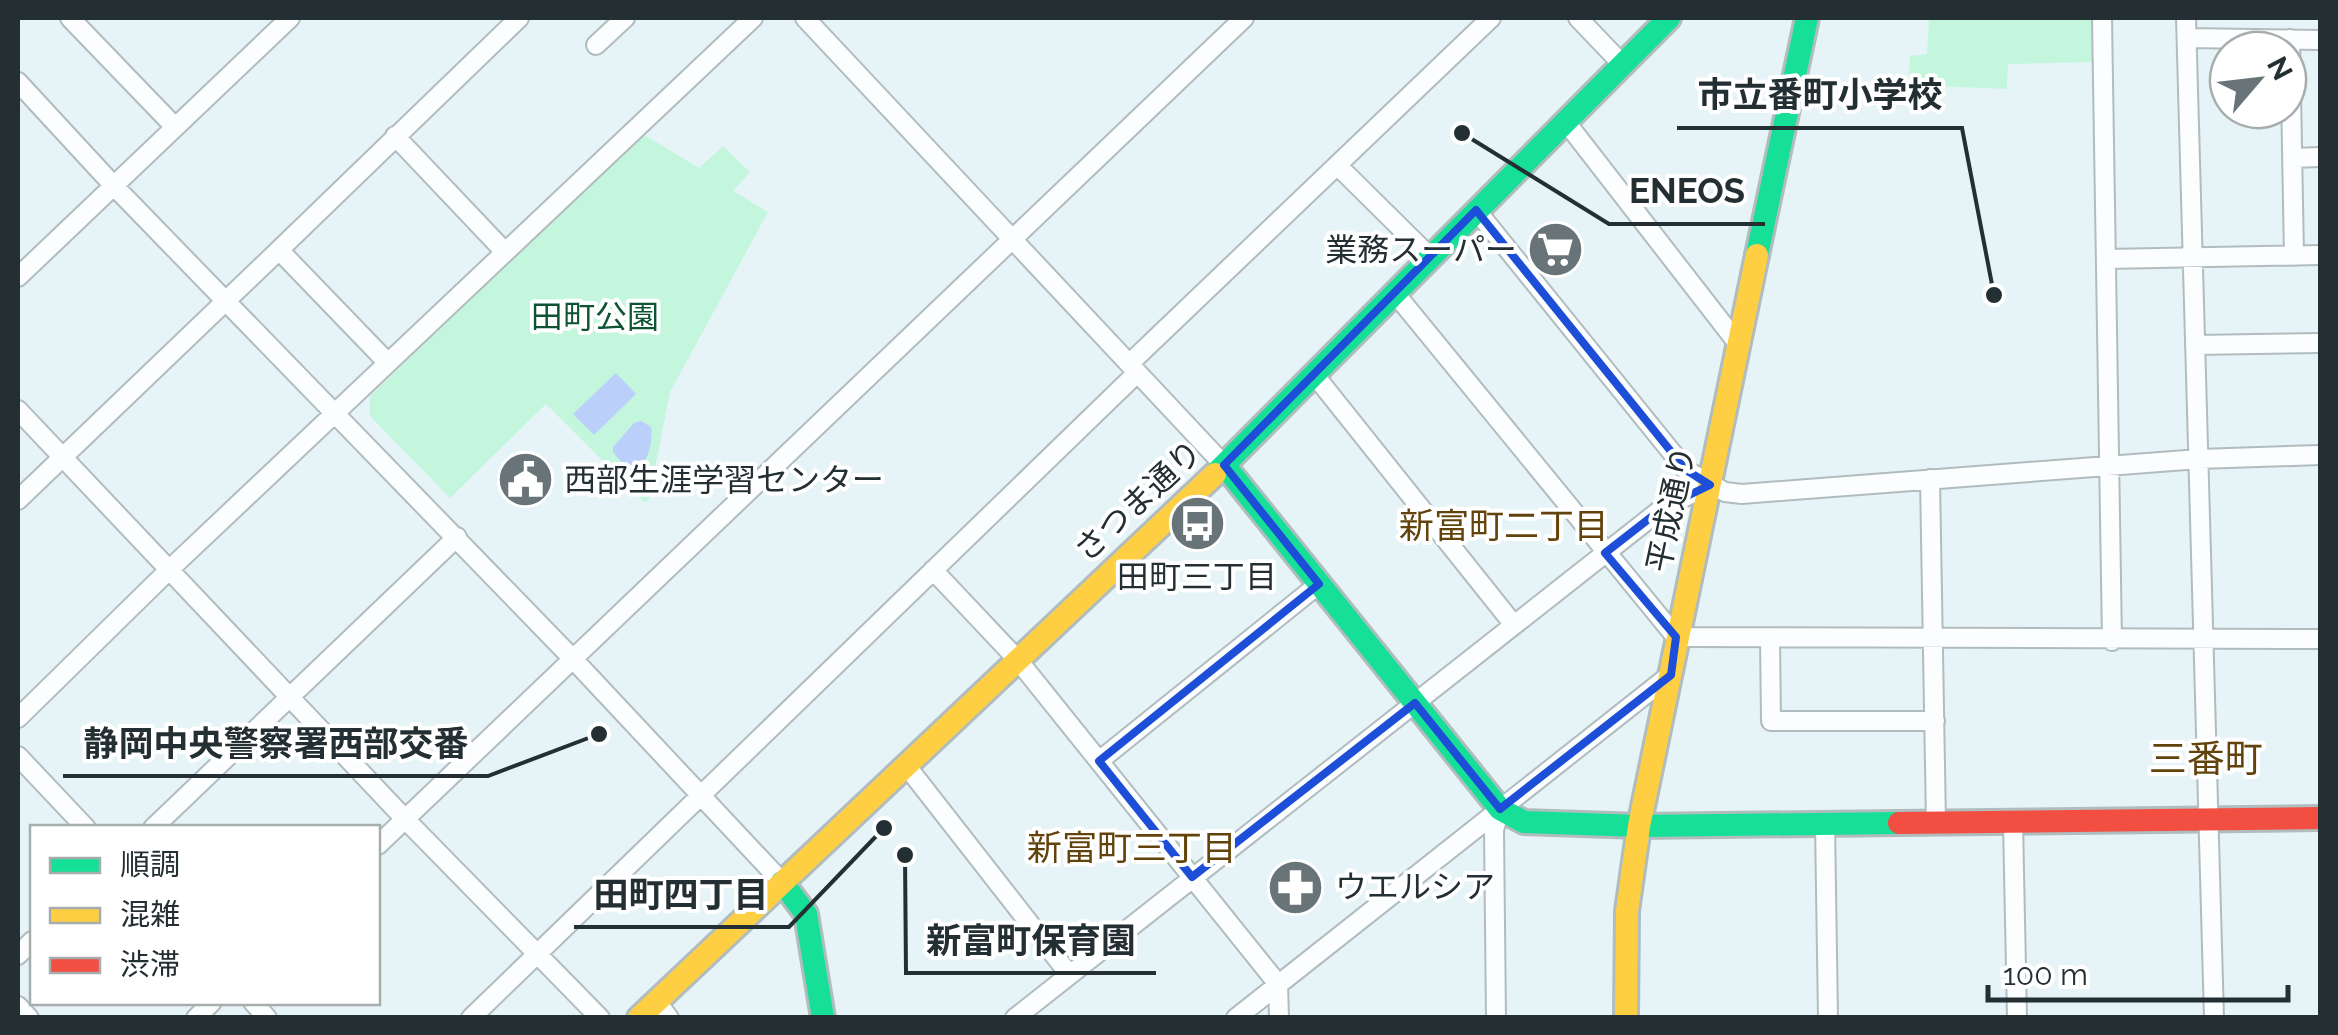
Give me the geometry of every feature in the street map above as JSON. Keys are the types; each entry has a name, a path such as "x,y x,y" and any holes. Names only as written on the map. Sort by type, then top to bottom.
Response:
{"street":[{"path":"70,18 175,127"},
{"path":"18,277 290,18"},
{"path":"18,500 519,18"},
{"path":"596,45 624,18"},
{"path":"18,718 171,568 753,18"},
{"path":"805,18 1224,466 1500,809 1524,822 1640,826 2320,818"},
{"path":"380,843 1244,18"},
{"path":"471,1018 933,570 1338,165 1492,18"},
{"path":"1578,18 1623,65"},
{"name":"さつま通り","path":"638,1018 663,1009 782,882 1224,466 1668,18"},
{"name":"平成通り","path":"1626,1018 1627,911 1640,826 1807,18"},
{"path":"2102,18 2112,641"},
{"path":"2186,18 2214,1018"},
{"path":"2187,38 2208,38"},
{"path":"18,82 782,882 806,914 824,1018"},
{"path":"1566,122 1739,345"},
{"path":"2292,130 2294,256"},
{"path":"395,136 505,252"},
{"path":"2292,158 2320,156"},
{"path":"1338,165 1430,257"},
{"path":"1476,210 1686,470 1725,492 1742,494 2110,466 2320,455"},
{"path":"279,250 388,363"},
{"path":"2106,259 2320,255"},
{"path":"1394,292 1676,637 2320,639"},
{"path":"2196,345 2320,343"},
{"path":"1313,372 1514,624"},
{"path":"18,410 405,819 600,1018"},
{"path":"1930,479 1936,823"},
{"path":"1014,1018 1664,507 1710,485"},
{"path":"156,825 456,537"},
{"path":"933,570 1017,659 1278,984 1279,1018"},
{"path":"1099,761 1319,584"},
{"path":"1770,638 1772,720 1935,720"},
{"path":"1236,1018 1670,674"},
{"path":"18,756 83,825"},
{"path":"905,764 1070,974"},
{"path":"1496,1018 1494,830 1500,809"},
{"path":"2012,822 2017,1018"},
{"path":"1824,824 1828,1018"},
{"path":"18,1006 29,1018"}],"highlighted area":[{"path":"1476,210 1686,470 1710,485 1664,507 1605,553 1676,637 1671,675 1500,809 1415,703 1192,877 1099,761 1319,584 1224,465"}],"green space":[{"path":"1929,18 2096,18 2096,62 2008,64 2007,89 1909,85 1910,56 1927,54"},
{"name":"田町公園","path":"643,134 699,168 723,146 750,172 733,191 768,212 670,392 649,499 645,503 546,404 450,498 370,416 370,396"}],"water":[{"path":"616,373 636,394 594,435 573,414"},
{"path":"641,421 651,427 651,444 642,464 634,468 621,461 613,447 634,423"}],"traffic: fast":[{"path":"1215,474 1669,18"},
{"path":"1757,255 1807,18"},
{"path":"1224,465 1500,809 1524,822 1639,826 1899,823"},
{"path":"782,882 806,914 823,1018"}],"traffic: slow":[{"path":"1626,1018 1627,911 1639,826 1757,255"},
{"path":"639,1018 1215,474"}],"traffic: jam":[{"path":"1899,823 2320,818"}],"place":[{"name":"ENEOS","path":"1462,133"},
{"name":"業務スーパー","path":"1556,250"},
{"name":"市立番町小学校","path":"1994,295"},
{"name":"西部生涯学習センター","path":"525,480"},
{"name":"田町三丁目","path":"1197,523"},
{"name":"静岡中央警察署西部交番","path":"599,734"},
{"name":"田町四丁目","path":"884,828"},
{"name":"新富町保育園","path":"905,855"},
{"name":"ウエルシア","path":"1296,887"}],"district":[{"name":"新富町二丁目","path":"1504,526"},
{"name":"三番町","path":"2206,759"},
{"name":"新富町三丁目","path":"1132,848"}]}
